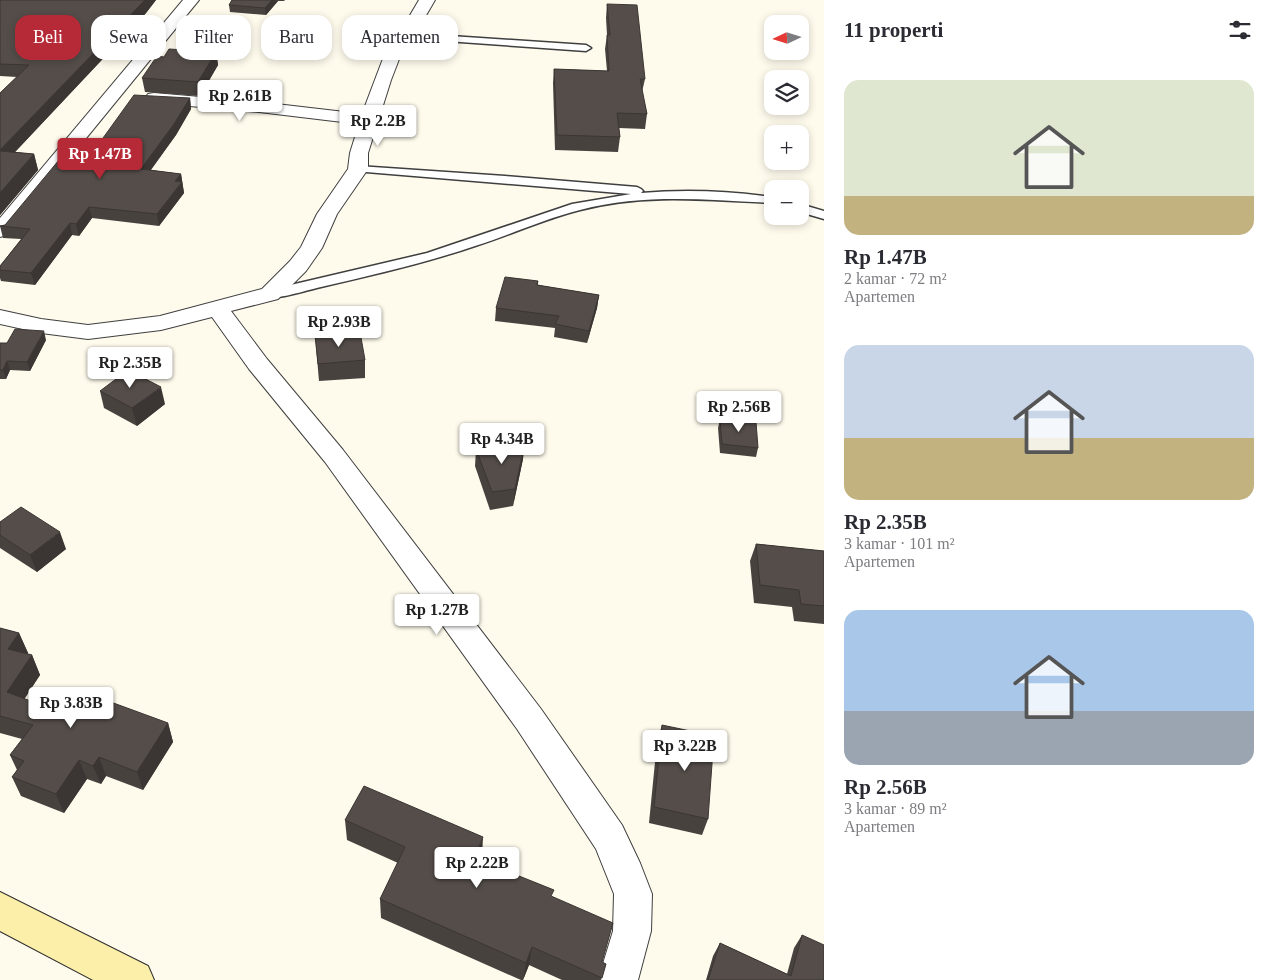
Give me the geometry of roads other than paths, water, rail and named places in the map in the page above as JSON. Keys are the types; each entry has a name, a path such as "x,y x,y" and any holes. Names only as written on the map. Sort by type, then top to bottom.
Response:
{"main road":[{"path":"0,911 115,975"}],"street":[{"path":"0,231 191,0"},
{"path":"418,15 427,0"},
{"path":"0,317 41,326 88,332 161,324 270,294 298,266 311,248 327,214 358,169 359,153 390,60"},
{"path":"112,96 259,107 370,120"},
{"path":"218,309 258,364 340,464 529,719 609,836 622,863 633,894 632,931 618,980"}],"lane":[{"path":"458,39 586,48"},
{"path":"358,169 506,178 671,195 764,200"},
{"path":"270,294 382,270 457,248 577,207 633,198 671,195"},
{"path":"809,211 824,216"}]}
